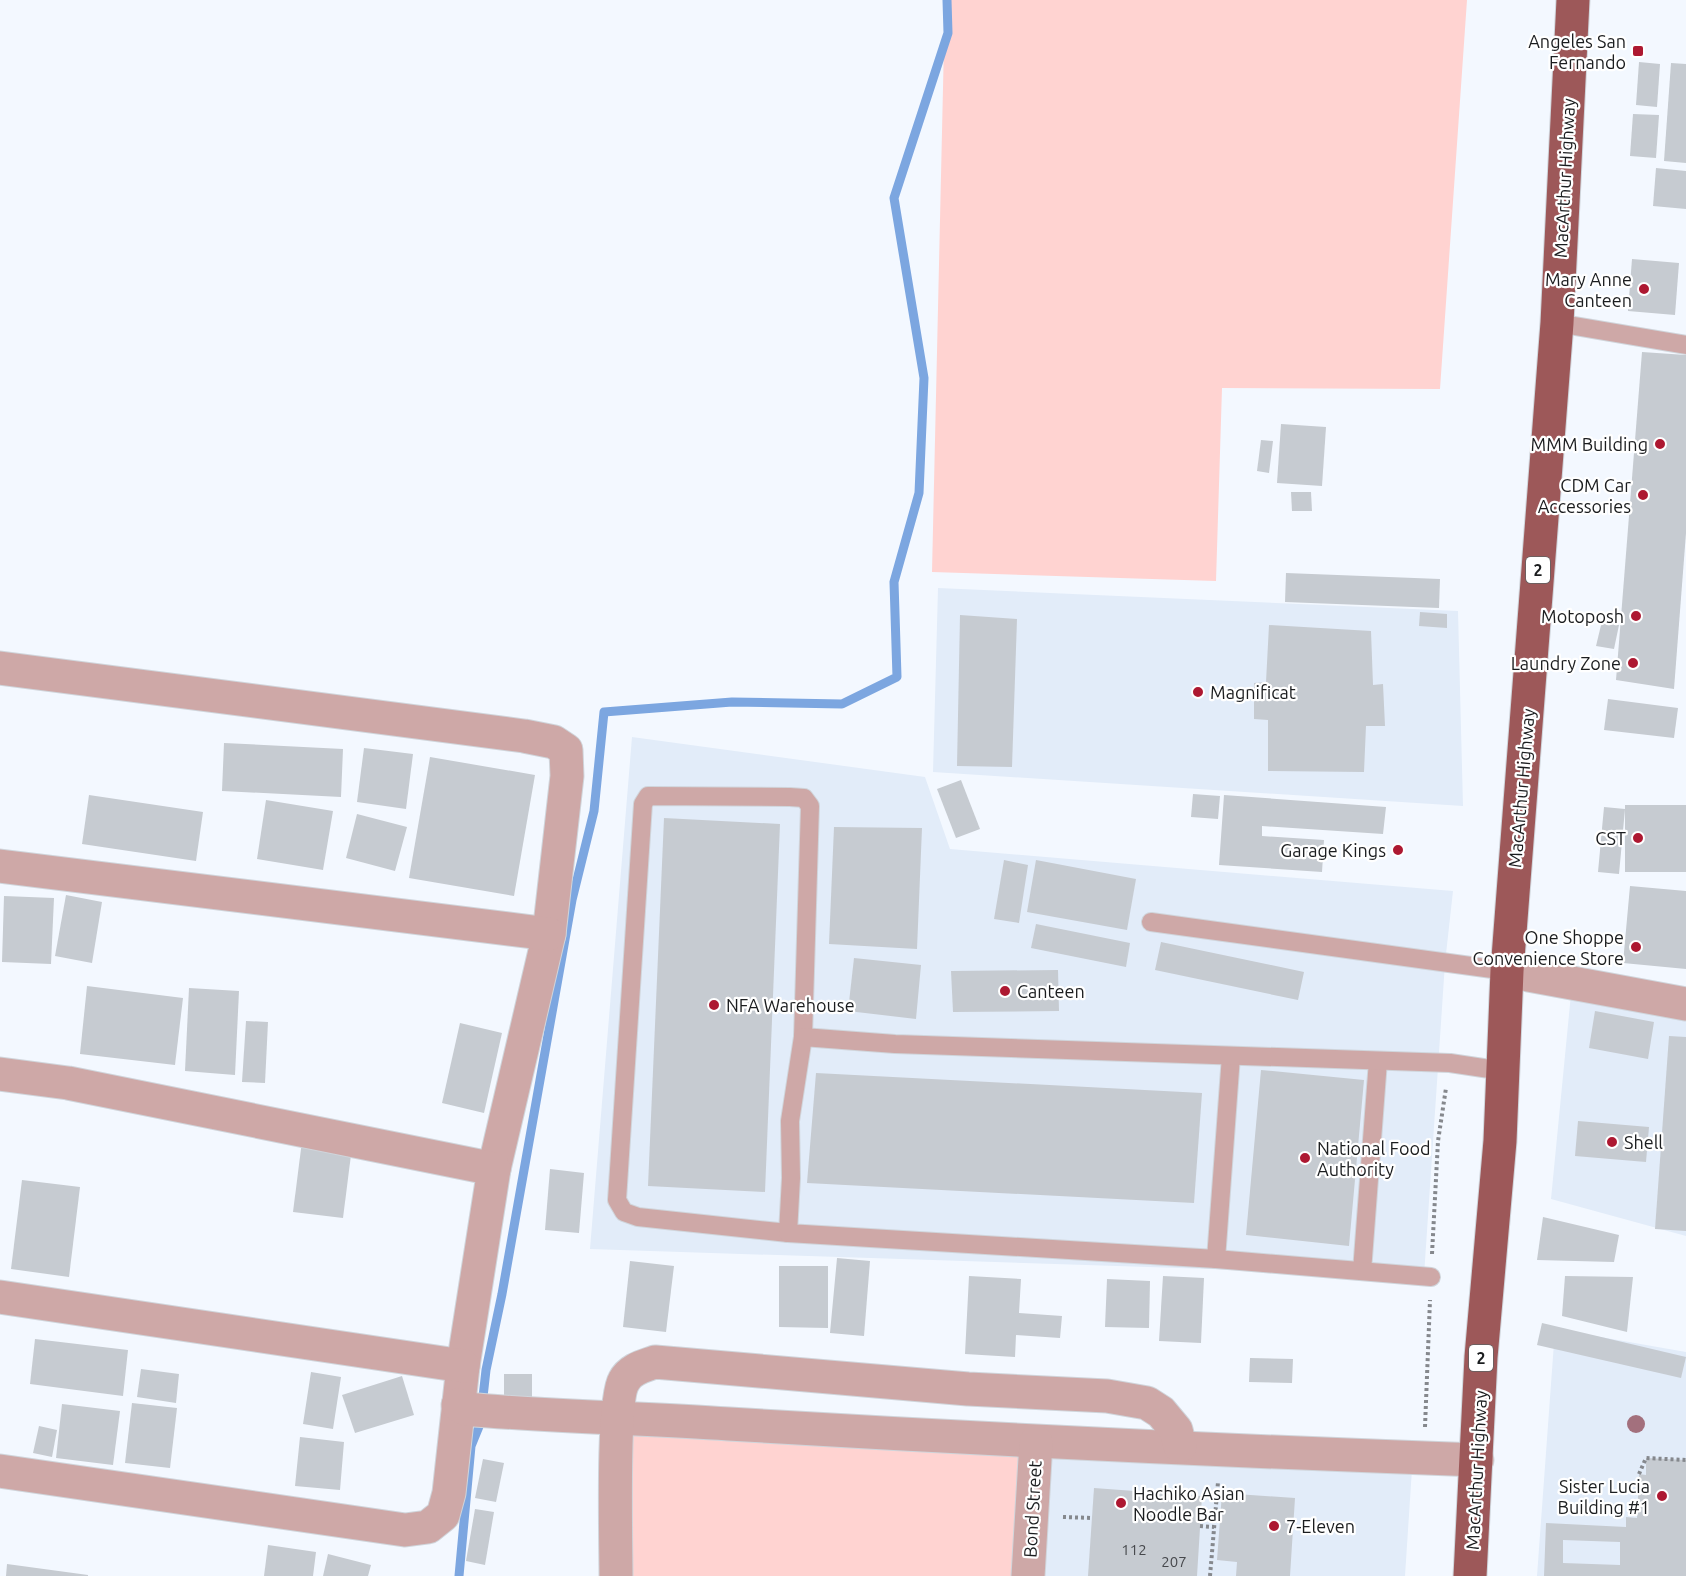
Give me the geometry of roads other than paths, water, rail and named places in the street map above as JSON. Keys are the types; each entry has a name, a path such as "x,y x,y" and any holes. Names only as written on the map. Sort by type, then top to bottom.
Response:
{"highway":[{"name":"MacArthur Highway","path":"1470,1576 1481,1357 1503,1071 1507,971 1557,323 1573,0"}],"street":[{"path":"0,668 524,736 554,742 566,750 567,776 549,934 494,1169 463,1366 462,1407 449,1493 443,1515 428,1527 405,1530 0,1471"},
{"path":"0,866 549,934"},
{"path":"1507,971 1686,1004"},
{"path":"0,1074 68,1083 494,1169"},
{"path":"0,1297 463,1366"},
{"path":"616,1576 618,1417 623,1381 636,1369 655,1362 968,1389 1107,1396 1147,1403 1161,1412 1176,1430 1180,1446"},
{"path":"462,1407 497,1412 1036,1442 1180,1446 1477,1460"},
{"name":"Bond Street","path":"1028,1576 1036,1442"}],"lane":[{"path":"1557,323 1686,345"},
{"path":"788,1233 792,1178 790,1121 803,1037 810,806 804,798 790,797 648,796 643,804 617,1200 624,1212 638,1218 788,1233 1216,1259 1431,1277"},
{"path":"1151,922 1507,971"},
{"path":"803,1037 895,1044 1450,1063 1503,1071"},
{"path":"1216,1259 1231,1056"},
{"path":"1362,1271 1378,1061"}],"waterway":[{"path":"459,1576 471,1446 480,1424 486,1370 502,1294 572,900 594,811 604,712 732,702 842,704 897,677 894,582 919,493 924,378 894,198 948,33 947,0"}],"place":[{"name":"Angeles San Fernando","path":"1638,51"},
{"name":"Mary Anne Canteen","path":"1644,289"},
{"name":"MMM Building","path":"1660,444"},
{"name":"CDM Car Accessories","path":"1643,495"},
{"name":"Motoposh","path":"1636,616"},
{"name":"Laundry Zone","path":"1633,663"},
{"name":"Magnificat","path":"1198,692"},
{"name":"CST","path":"1638,838"},
{"name":"Garage Kings","path":"1398,850"},
{"name":"One Shoppe Convenience Store","path":"1636,947"},
{"name":"Canteen","path":"1005,991"},
{"name":"NFA Warehouse","path":"714,1005"},
{"name":"Shell","path":"1612,1142"},
{"name":"National Food Authority","path":"1305,1158"},
{"name":"Sister Lucia Building #1","path":"1662,1496"},
{"name":"Hachiko Asian Noodle Bar","path":"1121,1503"},
{"name":"7-Eleven","path":"1274,1526"}]}
